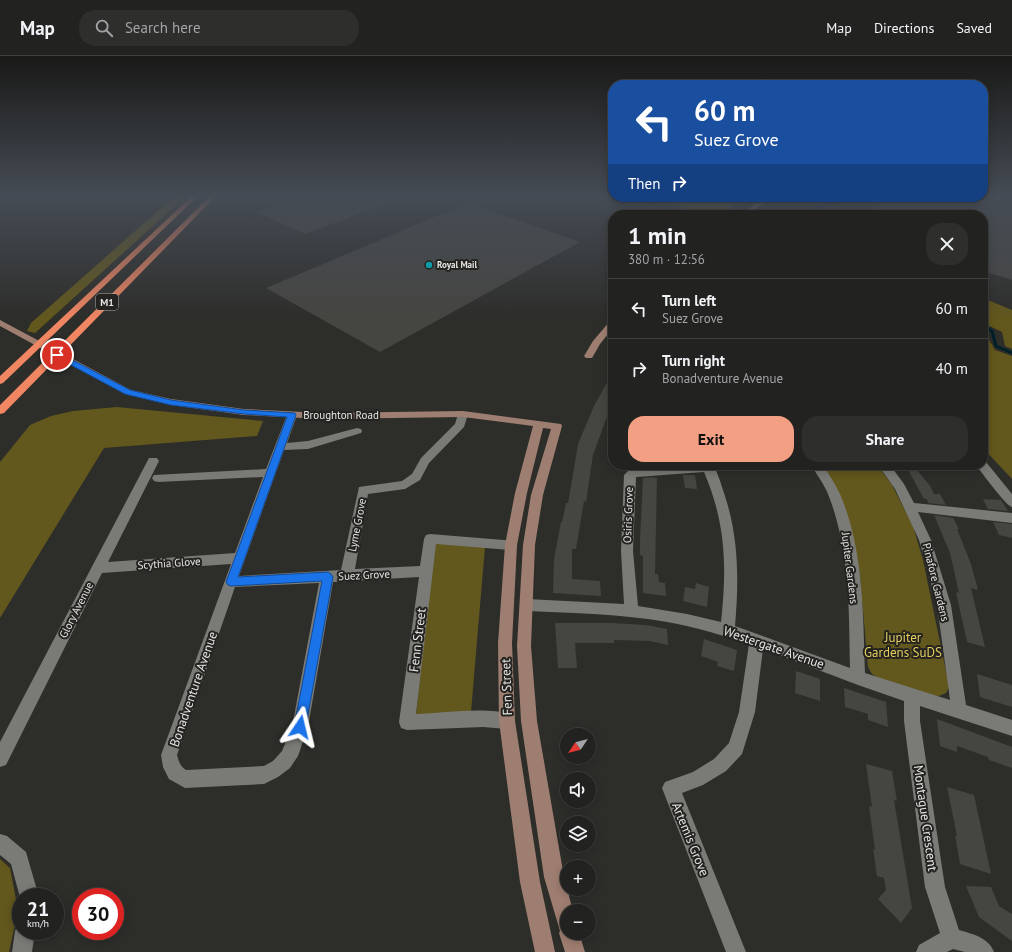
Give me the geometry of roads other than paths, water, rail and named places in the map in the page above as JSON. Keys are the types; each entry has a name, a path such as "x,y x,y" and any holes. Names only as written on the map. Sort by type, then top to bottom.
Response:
{"highway":[{"name":"M1","path":"0,381 152,237"},
{"name":"M1","path":"0,411 173,237"}],"street":[{"name":"Broughton Road","path":"0,323 16,333 128,392 171,402 244,412 292,415 463,414 557,426"},
{"path":"589,356 596,343 608,329"},
{"name":"Lyme Grove","path":"347,576 363,490 405,485 416,477 425,461 460,425 463,414"},
{"name":"Bonadventure Avenue","path":"292,415 197,673 169,755 170,765 176,775 185,779 264,776 276,771 285,762 294,747 300,727 328,577"},
{"name":"Fen Street","path":"539,423 521,493 511,545 504,643 507,721 530,882 542,951"},
{"name":"Fen Street","path":"557,426 537,495 529,545 524,646 529,721 554,877 561,904"},
{"path":"280,447 308,446 357,431"},
{"name":"Glory Avenue","path":"0,759 153,461"},
{"name":"Osiris Grove","path":"631,611 627,550 630,475 634,472 659,470"},
{"path":"710,470 720,492 731,539 732,588 728,630"},
{"name":"Jupiter Gardens","path":"820,470 835,495 848,534 856,611 858,678"},
{"name":"Pinafore Gardens","path":"888,470 900,487 926,540 944,605 959,710"},
{"path":"986,470 1012,503"},
{"path":"158,478 271,473"},
{"path":"909,507 1012,518"},
{"name":"Fenn Street","path":"507,721 482,719 407,722 430,539 511,545"},
{"name":"Scythia Glove","path":"97,568 240,558"},
{"name":"Suez Grove","path":"231,582 425,571"},
{"name":"Westergate Avenue","path":"527,605 631,611 686,619 728,630 858,678 1012,728"},
{"name":"Artemis Grove","path":"736,952 671,788 697,779 720,765 736,748 748,712 757,640"},
{"name":"Montague Crescent","path":"912,696 912,721 935,887 952,938"},
{"path":"0,843 19,859 27,888"},
{"path":"926,952 952,938 972,944 984,952"},
{"path":"22,952 24,940"},
{"path":"571,940 575,952"}],"waterway":[{"path":"988,329 992,331 996,346 1012,353"}],"place":[{"name":"Royal Mail","path":"429,265"}],"park label":[{"name":"Jupiter Gardens SuDS","path":"903,644"}]}
